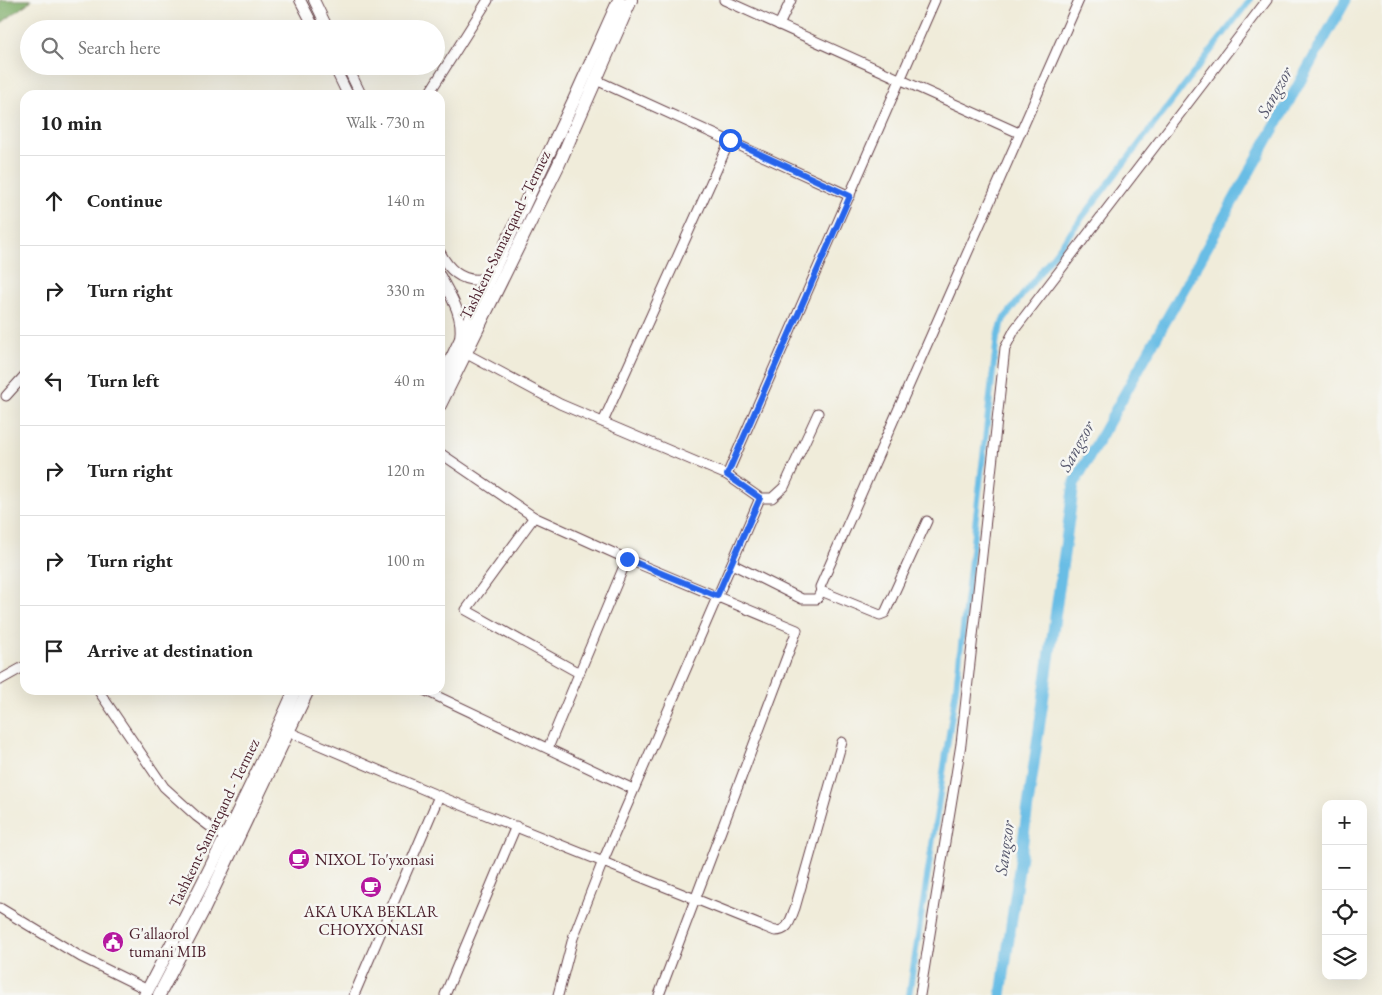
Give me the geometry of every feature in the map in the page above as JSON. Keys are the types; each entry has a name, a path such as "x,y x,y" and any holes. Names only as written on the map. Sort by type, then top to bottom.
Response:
{"highway":[{"name":"Tashkent-Samarqand - Termez","path":"445,375 460,352 558,166 579,103 619,0"},
{"name":"Tashkent-Samarqand - Termez","path":"445,392 496,266 579,103 596,80 631,0"},
{"name":"Tashkent-Samarqand - Termez","path":"151,994 269,749 293,695"},
{"name":"Tashkent-Samarqand - Termez","path":"151,994 203,911 306,695"}],"main road":[{"path":"300,0 310,20"},
{"path":"314,0 324,20"},
{"path":"338,75 346,90"},
{"path":"351,75 359,90"},
{"path":"445,261 450,269 464,278 483,279 496,266"},
{"path":"445,286 457,309 460,321 460,352"}],"street":[{"path":"445,68 488,0"},
{"path":"724,0 1019,133"},
{"path":"779,25 791,0"},
{"path":"727,475 935,0"},
{"path":"732,564 802,599 817,599 822,591 820,587 1079,0"},
{"path":"920,995 961,744 1005,348 1015,329 1267,0"},
{"path":"431,90 441,75"},
{"path":"596,80 850,196"},
{"path":"603,422 730,140"},
{"path":"460,352 560,404 727,475 760,498 772,498 784,487 818,413"},
{"path":"6,396 20,381"},
{"path":"445,456 534,517 627,559 797,630 659,995"},
{"path":"558,995 573,938 603,861 760,498"},
{"path":"534,517 466,610 579,674"},
{"path":"822,591 880,615 885,613 927,521"},
{"path":"548,748 627,559"},
{"path":"0,680 20,669"},
{"path":"101,695 164,787 196,816 225,838"},
{"path":"435,695 633,789"},
{"path":"289,732 440,796 774,931 788,928 842,742"},
{"path":"354,995 440,796"},
{"path":"444,995 516,826"},
{"path":"0,908 81,957 151,994"}],"green space":[{"path":"0,0 32,0 0,24"}],"waterway":[{"path":"909,995 956,688 997,337 1004,319 1250,0"},
{"name":"Sangzor","path":"1001,995 1074,484 1346,0"}],"place":[{"name":"NIXOL To'yxonasi","path":"299,859"},
{"name":"AKA UKA BEKLAR CHOYXONASI","path":"371,887"},
{"name":"G'allaorol tumani MIB","path":"113,942"}],"route":[{"path":"627,559 717,596 760,498 727,475 850,196 730,140"}]}
